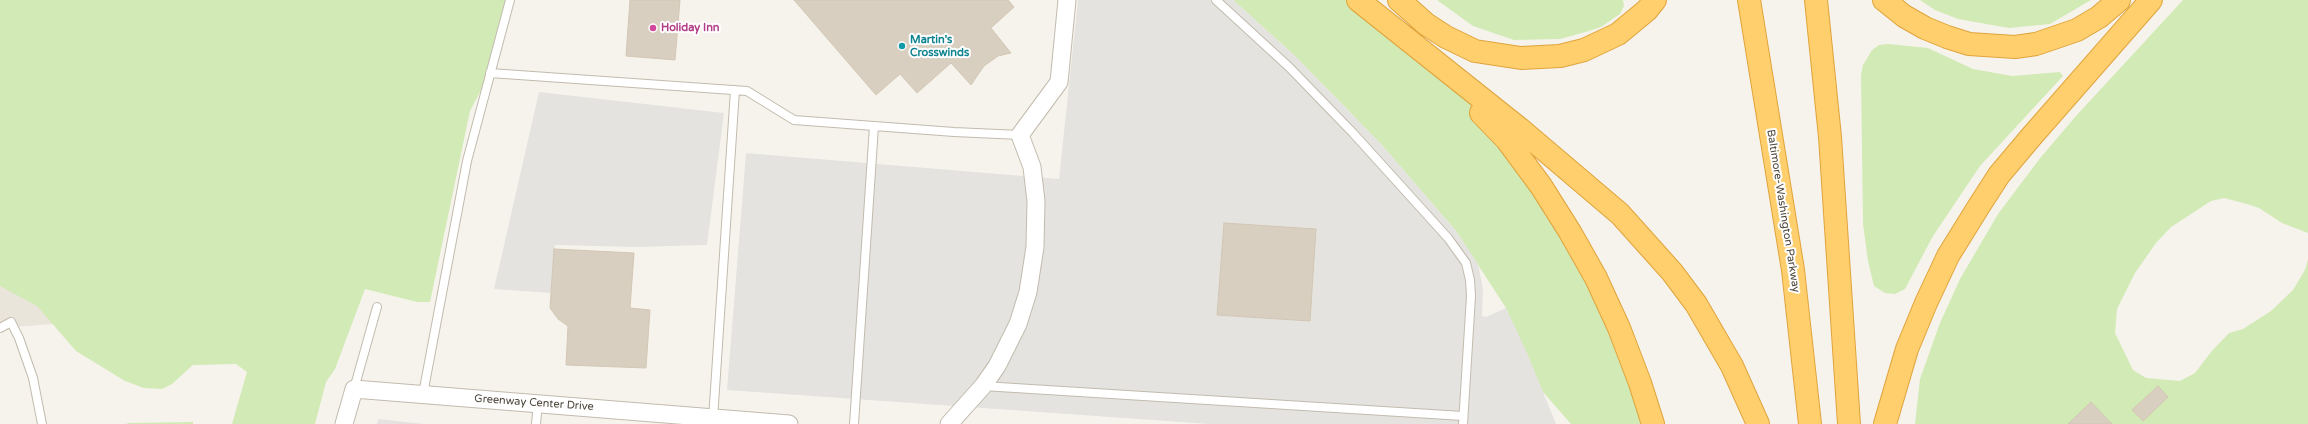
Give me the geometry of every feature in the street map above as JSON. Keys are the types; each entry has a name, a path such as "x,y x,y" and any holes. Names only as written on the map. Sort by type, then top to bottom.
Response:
{"highway":[{"path":"1358,0 1566,167 1620,214 1696,304 1732,366 1758,424"},
{"path":"1399,0 1426,24 1446,37 1475,51 1499,56 1532,58 1560,56 1591,46 1618,34 1647,10 1655,0"},
{"name":"Baltimore-Washington Parkway","path":"1749,0 1793,270 1810,424"},
{"path":"1816,0 1830,137 1849,424"},
{"path":"1884,0 1904,16 1947,38 1969,44 2015,47 2036,44 2077,30 2099,17 2119,0"},
{"path":"1885,424 1907,349 1926,302 1948,256 1979,206 1999,175 2151,0"},
{"path":"1428,57 1507,140 1541,186 1570,232 1596,278 1619,328 1640,383 1653,424"}],"street":[{"path":"949,424 983,386 997,366 1018,324 1028,292 1037,224 1036,201 1032,167 1020,135 1059,82 1067,0"},
{"path":"344,424 354,389"},
{"name":"Greenway Center Drive","path":"354,389 538,403 713,420 789,424"}],"lane":[{"path":"423,394 467,161 510,0"},
{"path":"983,386 1463,420 1471,296 1470,280 1466,263 1448,238 1353,133 1289,67 1216,0"},
{"path":"490,73 747,91 794,120 1020,135"},
{"path":"713,420 735,90"},
{"path":"854,424 874,126"},
{"path":"354,389 377,307"},
{"path":"0,328 11,322 20,338 33,378 42,424"},
{"path":"536,424 538,403"}],"shaded area":[{"path":"1078,0 1233,0 1294,55 1381,144 1456,231 1478,264 1483,289 1482,316 1486,317 1506,308 1527,353 1556,424 1209,424 727,390 746,153 1059,179"},
{"path":"539,92 724,113 707,245 635,247 555,245 551,293 494,289"},
{"path":"0,262 68,323 0,328"},
{"path":"378,419 424,424 377,424"}],"green space":[{"path":"0,0 510,0 490,73 470,111 430,302 417,302 365,289 335,369 326,382 315,424 232,424 247,372 236,364 193,365 172,384 162,389 144,388 125,381 76,351 37,306 0,286"},
{"path":"1233,0 1358,0 1428,57 1507,140 1541,186 1653,424 1571,424 1543,392 1506,308 1456,231 1381,144 1294,55"},
{"path":"1437,0 1623,0 1624,6 1620,14 1601,27 1589,31 1560,39 1514,40 1473,26"},
{"path":"1920,0 2091,0 2050,24 2009,28 1958,19 1935,10"},
{"path":"2183,0 2308,0 2308,233 2282,223 2259,208 2247,204 2224,198 2211,201 2171,227 2156,243 2135,273 2117,309 2115,333 2133,370 2146,378 2180,381 2195,373 2211,352 2229,333 2243,329 2271,311 2293,290 2305,270 2308,259 2308,424 1915,424 1920,379 1940,323 1960,279 1998,214 2041,157 2076,116"},
{"path":"1889,44 1928,48 1973,69 2012,76 2060,72 2063,76 1980,166 1933,236 1905,289 1895,294 1885,293 1874,286 1868,261 1863,224 1861,75 1863,65 1872,50 1879,45"},
{"path":"193,422 193,424 125,424 130,423"}],"building":[{"name":"Holiday Inn","path":"630,0 680,0 675,60 626,56"},
{"name":"Martin's Crosswinds","path":"794,0 1008,0 1014,7 991,28 1011,53 998,56 984,66 971,85 951,63 917,93 900,74 876,95"},
{"path":"1224,223 1316,229 1310,321 1217,315"},
{"path":"554,249 634,253 630,308 650,310 646,368 566,365 568,326 558,319 550,308"},
{"path":"2158,386 2168,397 2143,421 2132,410"},
{"path":"2091,402 2112,424 2068,424"}],"place":[{"name":"Holiday Inn","path":"653,28"},
{"name":"Martin's Crosswinds","path":"902,46"}]}
